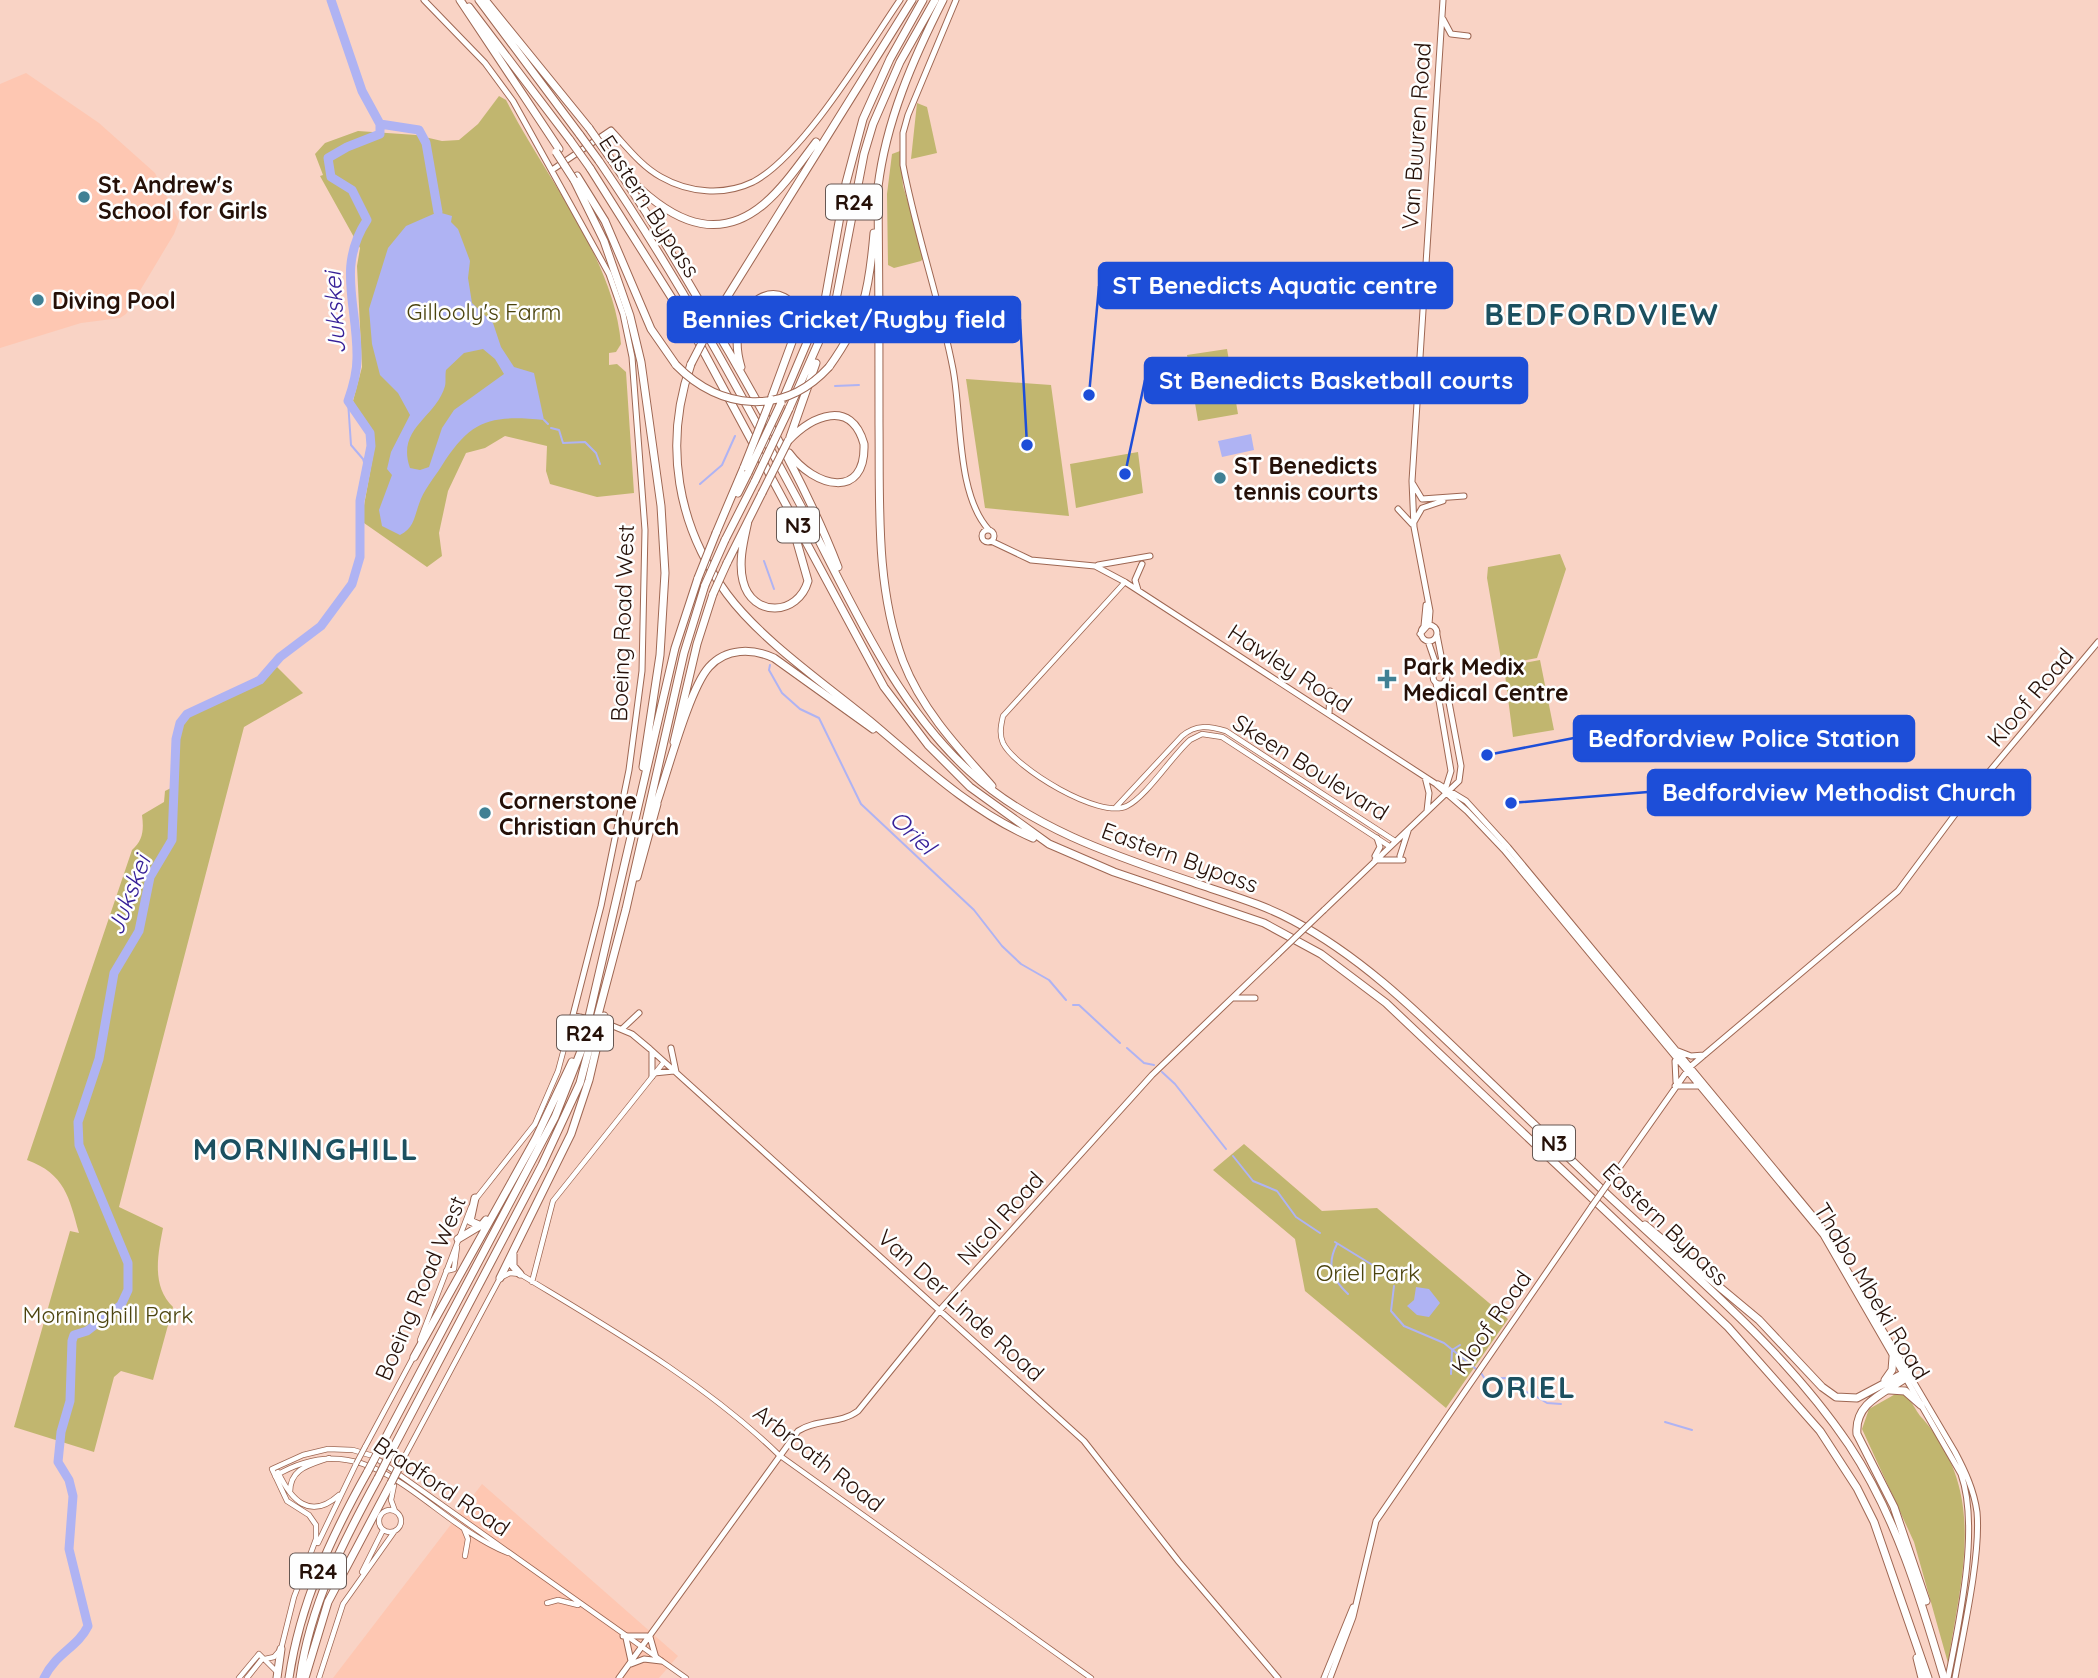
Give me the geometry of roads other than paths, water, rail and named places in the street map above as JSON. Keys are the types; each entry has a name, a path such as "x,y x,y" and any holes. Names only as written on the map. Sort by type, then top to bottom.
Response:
{"highway":[{"path":"461,0 605,221 651,329 676,365 705,389 740,401 765,401 793,394 818,379 857,326 866,301 884,151 901,94 943,0"},
{"name":"Eastern Bypass","path":"461,0 590,168 686,320 884,687 915,730 970,787 1049,844 1114,872 1264,923 1321,954 1386,1003 1728,1326 1787,1390 1820,1431 1857,1488 1874,1522 1928,1678"},
{"name":"Eastern Bypass","path":"479,0 599,161 658,250 702,323 885,666 912,708 967,770 1000,795 1054,828 1098,849 1271,909 1329,942 1417,1012 1772,1350 1831,1420 1871,1482 1888,1516 1905,1556 1946,1678"},
{"path":"485,0 610,157 654,225 762,410"},
{"path":"912,0 719,310 691,364 680,405 677,458 685,516 696,544 727,594 749,618 916,760"},
{"name":"R24","path":"289,1678 304,1609 316,1574 555,1117 575,1069 591,1012 675,649 698,578 716,533 781,403 825,300 846,183 863,119 890,59 923,0"},
{"name":"R24","path":"303,1678 306,1639 322,1590 342,1545 573,1102 590,1051 615,954 684,653 705,585 825,333 835,305 863,154 900,62 935,0"},
{"path":"610,157 648,197 674,215 700,223 724,222 752,213 775,194 838,115"},
{"path":"575,178 604,242 630,316 641,362 663,527 665,573 660,655 634,820"},
{"path":"878,185 881,528 887,601 895,635 916,687 951,740 1000,795"},
{"path":"746,470 771,399 799,323 798,313 790,302 772,294 759,297 741,318 736,334 741,368 762,410 767,421 812,504 850,597"},
{"path":"626,909 656,806 697,644 713,594 795,431 825,333"},
{"path":"767,421 791,456 820,481 835,483 848,480 863,462 862,436 846,418 824,416 795,431"},
{"path":"748,521 741,558 746,587 760,606 774,609 788,607 803,593 808,575 783,496"},
{"path":"656,806 703,674 722,657 740,651 765,654 780,662 981,809 1021,832 1049,844"},
{"path":"500,1278 548,1183 580,1107 601,1028 615,954"},
{"path":"414,1357 550,1112 591,1012"},
{"path":"475,1198 469,1219 473,1225 481,1226"},
{"path":"458,1239 481,1226 499,1201"},
{"path":"1616,1203 1759,1320 1829,1394 1846,1400 1878,1391 1899,1389 1910,1394 1921,1405"},
{"path":"517,1243 512,1262 520,1274"},
{"path":"1893,1357 1891,1373 1862,1409 1857,1434 1894,1507 1909,1544 1935,1646"},
{"path":"1878,1391 1906,1375"},
{"path":"303,1678 328,1602 399,1467"},
{"path":"368,1526 372,1524 381,1529"},
{"path":"1902,1601 1922,1678"},
{"path":"277,1675 281,1649"}],"main road":[{"name":"Boeing Road West","path":"424,0 485,63 513,101 593,240 623,314 640,434 645,530 642,671 636,727 601,906 573,1015"},
{"path":"552,170 611,130 648,168 671,182 717,192 752,182 781,162 828,104 900,0"},
{"path":"956,0 908,115 903,133 903,165 953,368 973,503 984,541 992,536"},
{"name":"Van Buuren Road","path":"1414,525 1412,481 1443,0"},
{"path":"1442,16 1449,32 1468,36"},
{"path":"1412,481 1422,499 1464,496"},
{"path":"1414,525 1422,508 1453,498"},
{"path":"973,503 992,536 1005,549 1031,560 1095,566 1150,556"},
{"path":"1398,509 1414,525 1437,635 1441,670"},
{"path":"982,534 992,536"},
{"path":"1138,590 1135,580 1142,564"},
{"name":"Hawley Road","path":"1095,566 1138,590 1447,790"},
{"path":"1426,625 1427,595"},
{"path":"1429,606 1426,625 1420,635 1428,641 1445,681 1459,760 1458,798 1569,926"},
{"path":"1426,625 1435,627"},
{"path":"1428,641 1437,635"},
{"name":"Kloof Road","path":"1324,1678 1353,1607 1376,1521 1674,1087 1688,1069 1898,891 1968,797 2098,642"},
{"path":"1441,670 1433,674 1450,762 1451,776 1447,790"},
{"path":"1436,683 1445,681"},
{"path":"1329,714 1330,691"},
{"path":"1450,762 1459,760"},
{"path":"1425,777 1429,789 1427,811"},
{"path":"1447,790 1459,781"},
{"path":"1447,790 1508,847 1569,926"},
{"name":"Nicol Road","path":"619,1678 801,1428 845,1418 858,1411 939,1311 1152,1075 1440,800 1447,790"},
{"path":"1377,838 1380,847 1374,861 1402,858 1409,828"},
{"name":"Thabo Mbeki Road","path":"1569,926 1745,1139 1819,1222 1961,1475 1969,1506 1967,1550 1946,1678"},
{"path":"1232,998 1255,998"},
{"path":"622,1029 639,1013"},
{"name":"Van Der Linde Road","path":"573,1015 622,1029 650,1049 1084,1441 1195,1582 1278,1678"},
{"path":"650,1049 654,1065 653,1075 675,1072 671,1048"},
{"path":"1673,1052 1703,1056 1699,1069 1700,1083 1674,1087 1677,1075 1673,1052"},
{"name":"Thabo Mbeki Road","path":"1799,1201 1832,1250 1893,1357 1966,1473 1977,1514 1955,1678"},
{"name":"Kloof Road","path":"1330,1678 1353,1618 1353,1607"},
{"path":"649,1635 659,1660 644,1659 630,1664 625,1637 649,1635"}],"street":[{"path":"1116,808 1096,806 1049,783 1010,752 1003,743 1000,732 1003,716 1125,582"},
{"name":"Skeen Boulevard","path":"1116,808 1186,732 1210,726 1226,731 1395,841"},
{"name":"Skeen Boulevard","path":"1116,808 1130,805 1172,758 1197,736 1222,737 1389,846"},
{"path":"1166,753 1172,758"},
{"path":"1305,791 1307,783"},
{"path":"1138,786 1143,790"},
{"name":"Boeing Road West","path":"281,1649 294,1597 306,1566 356,1464 414,1357 475,1198 535,1124 558,1071 573,1015"},
{"path":"532,1282 553,1201 664,1062"},
{"path":"399,1467 500,1278 510,1273 520,1274"},
{"name":"Arbroath Road","path":"520,1274 605,1325 744,1422 779,1455 1091,1678"},
{"name":"Bradford Road","path":"512,1555 464,1529 366,1463 335,1456 306,1461 277,1475 274,1469 317,1450 362,1451 407,1478 625,1637 686,1678"},
{"path":"290,1496 290,1481 295,1474 335,1456"},
{"path":"277,1475 290,1496 300,1504 323,1505 336,1498 347,1482"},
{"path":"277,1475 287,1501 309,1515 316,1525 317,1537 306,1566"},
{"path":"360,1576 402,1522 391,1500 392,1484"},
{"path":"319,1678 337,1615 360,1576 381,1529 379,1520 382,1513 395,1511"},
{"path":"381,1529 394,1532"},
{"path":"464,1529 468,1545 465,1556"},
{"path":"547,1603 558,1600 582,1606"},
{"path":"239,1678 263,1658 274,1657 281,1649"},
{"path":"247,1678 263,1658"},
{"path":"263,1658 277,1675"}],"water":[{"path":"438,212 452,216 451,222 458,229 470,261 468,278 472,303 493,323 501,347 514,367 534,373 544,420 509,418 484,424 473,430 452,451 423,494 411,526 400,535 382,526 379,510 392,475 387,469 391,452 410,415 398,393 380,375 372,344 369,309 388,248 406,226","holes":["483,349 495,359 504,374 454,410 442,428 429,467 420,470 410,468 408,443 440,397 445,386 446,370 464,353"]},
{"path":"1251,434 1254,450 1222,457 1218,441"},
{"path":"1416,1287 1429,1289 1440,1303 1429,1317 1417,1315 1407,1306 1414,1300"}],"waterway":[{"path":"331,0 362,91 380,124 419,130 426,143 438,212"},
{"name":"Jukskei","path":"44,1678 88,1626 69,1549 73,1496 69,1480 58,1462 61,1432 70,1401 72,1341 74,1335 87,1331 121,1305 128,1290 128,1263 79,1145 78,1122 99,1059 114,973 139,931 150,877 172,840 176,739 180,723 187,714 260,680 280,657 321,626 352,584 360,557 360,501 371,446 370,433 348,401 357,358 350,271 352,254 367,220 352,190 331,177 328,158 380,134 380,124"},
{"path":"835,386 859,385"},
{"path":"348,401 351,445 363,459 368,475"},
{"path":"544,420 548,424"},
{"path":"551,428 559,430 563,443 585,442 596,453 600,464"},
{"path":"700,484 722,465 735,436"},
{"path":"764,561 774,589"},
{"name":"Oriel","path":"770,665 769,670 782,693 800,709 819,718 861,804 974,910 1002,946 1021,964 1049,980 1066,1000"},
{"name":"Oriel","path":"1073,1005 1079,1005 1120,1043"},
{"path":"1127,1048 1144,1063 1154,1065"},
{"name":"Oriel","path":"1162,1072 1175,1084 1226,1149"},
{"name":"Oriel","path":"1233,1156 1253,1181 1277,1191 1296,1217 1320,1233"},
{"path":"1335,1242 1384,1272"},
{"path":"1337,1244 1332,1259 1332,1271 1348,1294"},
{"path":"1394,1286 1391,1311 1404,1326 1444,1343 1476,1369"},
{"path":"1451,1374 1452,1350 1460,1345"},
{"path":"1481,1373 1485,1379 1505,1378 1520,1387"},
{"path":"1525,1391 1535,1397"},
{"path":"1537,1397 1547,1403 1561,1404"},
{"path":"1665,1422 1692,1430"}],"place":[{"name":"St. Andrew's School for Girls","path":"84,197"},
{"name":"Diving Pool","path":"38,300"},
{"name":"ST Benedicts Aquatic centre","path":"1089,395"},
{"name":"Bennies Cricket/Rugby field","path":"1027,445"},
{"name":"St Benedicts Basketball courts","path":"1125,474"},
{"name":"ST Benedicts tennis courts","path":"1220,478"},
{"name":"Park Medix Medical Centre","path":"1387,679"},
{"name":"Bedfordview Police Station","path":"1487,755"},
{"name":"Bedfordview Methodist Church","path":"1511,803"},
{"name":"Cornerstone Christian Church","path":"485,813"}],"district":[{"name":"BEDFORDVIEW","path":"1602,314"},
{"name":"MORNINGHILL","path":"306,1149"},
{"name":"ORIEL","path":"1529,1387"}],"park label":[{"name":"Gillooly's Farm","path":"484,311"},
{"name":"Oriel Park","path":"1368,1272"},
{"name":"Morninghill Park","path":"108,1314"}]}
